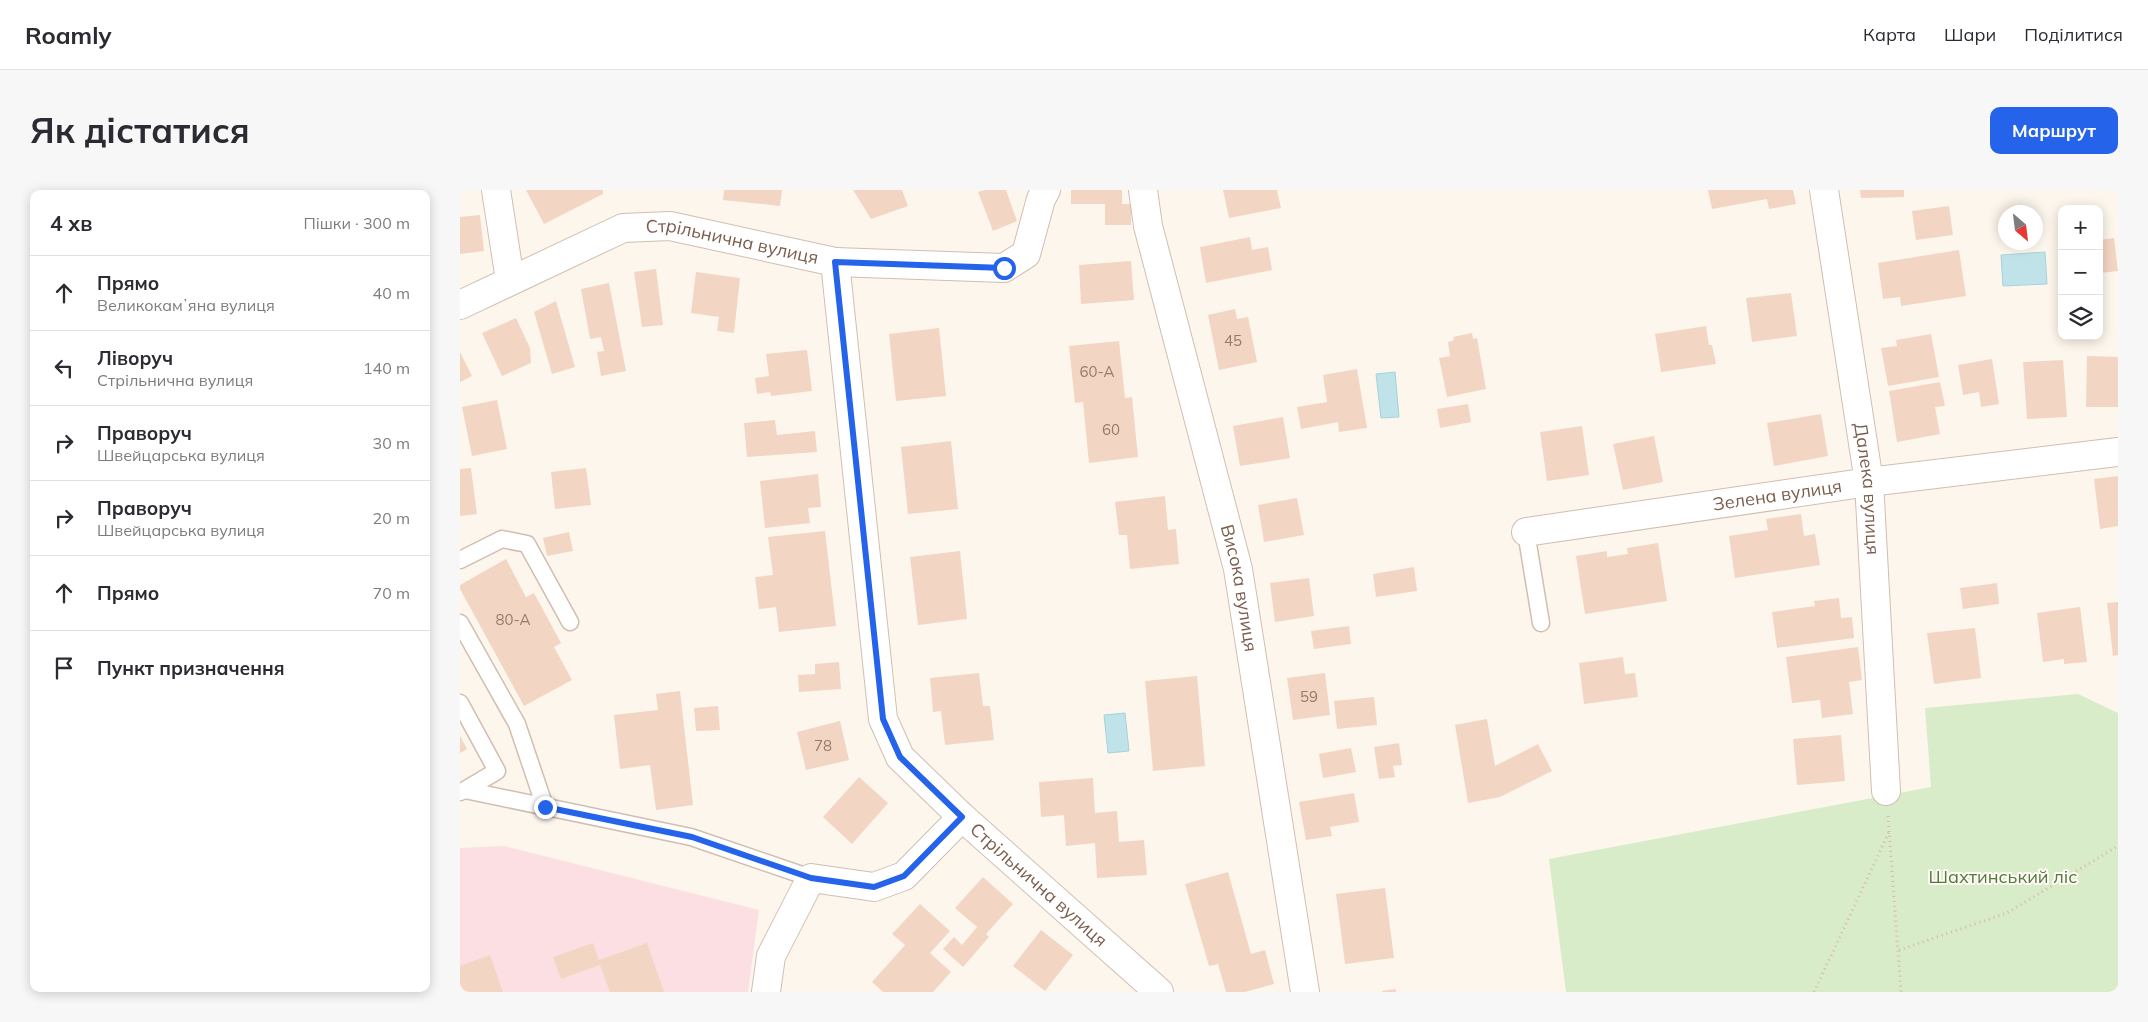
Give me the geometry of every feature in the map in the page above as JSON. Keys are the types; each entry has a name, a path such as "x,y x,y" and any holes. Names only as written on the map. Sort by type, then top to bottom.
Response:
{"street":[{"path":"496,190 510,280"},
{"path":"835,262 1004,268 1026,254 1041,200 1046,190"},
{"name":"Висока вулиця","path":"1143,190 1148,226 1238,569 1305,992"},
{"name":"Далека вулиця","path":"1824,190 1869,482 1886,791"},
{"name":"Стрільнична вулиця","path":"460,305 622,228 670,226 835,262 883,719 900,757 962,817 1158,992"},
{"name":"Зелена вулиця","path":"1526,532 1869,482 2118,452"},
{"path":"766,992 771,956 811,878 874,887 904,876 962,817"}],"lane":[{"path":"1526,532 1541,623"},
{"path":"460,560 502,539 527,544 570,622"},
{"path":"460,623 517,724 545,807"},
{"path":"460,703 496,770 463,791"},
{"path":"463,791 692,837 811,878"}],"path":[{"path":"1886,791 1901,992"},
{"path":"1814,992 1890,832"},
{"path":"1899,950 2007,913 2118,846"}],"shaded area":[{"path":"504,846 759,910 748,992 460,992 460,848"}],"green space":[{"name":"Шахтинський ліс","path":"2078,694 2118,713 2118,992 1566,992 1549,859 1931,787 1925,708"}],"water":[{"path":"2045,252 2047,284 2003,286 2001,255"},
{"path":"1395,372 1399,417 1381,418 1376,374"},
{"path":"1125,713 1129,751 1108,753 1104,715"}],"building":[{"path":"526,190 603,190 603,194 544,224"},
{"path":"724,190 782,190 780,206 723,200"},
{"path":"853,190 902,190 908,206 871,219"},
{"path":"1006,190 1017,221 993,231 978,192"},
{"path":"1071,190 1122,190 1122,204 1131,204 1131,225 1105,225 1105,204 1071,204"},
{"path":"1223,190 1277,190 1281,208 1229,218"},
{"path":"1708,190 1793,190 1796,204 1769,209 1767,199 1712,209"},
{"path":"1860,190 1904,190 1904,197 1861,198"},
{"path":"1949,206 1953,235 1916,240 1912,211"},
{"path":"480,215 484,251 460,254 460,217"},
{"path":"1250,237 1252,250 1268,247 1272,270 1206,283 1200,247"},
{"path":"2114,238 2118,271 2103,273 2103,239"},
{"path":"1959,250 1966,296 1901,306 1900,297 1883,299 1878,263"},
{"path":"1131,261 1134,300 1081,304 1079,265"},
{"path":"656,269 663,325 642,327 634,272"},
{"path":"696,272 740,278 734,333 717,331 719,317 691,313"},
{"path":"609,283 626,371 601,376 597,352 604,351 601,337 590,339 581,289"},
{"path":"1791,293 1797,336 1752,342 1746,298"},
{"path":"556,301 575,367 552,374 534,312"},
{"path":"1235,309 1237,319 1248,317 1257,362 1219,370 1208,315"},
{"path":"516,318 530,348 531,363 502,376 482,333"},
{"path":"1706,326 1709,345 1712,345 1716,364 1661,372 1655,334"},
{"path":"939,328 946,396 896,401 889,334"},
{"path":"1472,333 1473,339 1477,338 1486,389 1447,397 1439,358 1450,356 1448,342 1454,340 1453,337"},
{"path":"1931,334 1939,377 1888,386 1881,348 1897,346 1896,340"},
{"path":"1119,341 1125,398 1132,397 1138,457 1089,463 1083,402 1075,403 1069,346"},
{"path":"807,350 812,391 771,396 770,392 757,394 755,378 769,376 766,354"},
{"path":"460,352 472,376 460,382"},
{"path":"2087,356 2118,357 2118,407 2086,407"},
{"path":"1992,359 1999,404 1981,407 1979,392 1963,395 1958,365"},
{"path":"2063,360 2067,417 2027,419 2023,362"},
{"path":"1357,369 1367,428 1339,432 1338,422 1301,429 1297,407 1327,402 1323,375"},
{"path":"1940,382 1945,406 1935,407 1940,434 1897,442 1889,391"},
{"path":"497,400 507,449 472,456 462,407"},
{"path":"1468,404 1471,422 1440,428 1437,409"},
{"path":"1821,414 1828,456 1774,466 1767,423"},
{"path":"1283,417 1290,458 1240,466 1233,426"},
{"path":"775,420 777,435 815,431 817,452 747,457 744,423"},
{"path":"1582,426 1589,475 1547,481 1540,432"},
{"path":"1654,436 1663,482 1623,490 1613,444"},
{"path":"951,441 958,509 908,514 901,447"},
{"path":"471,468 477,514 460,516 460,469"},
{"path":"586,468 591,505 555,509 551,472"},
{"path":"818,474 821,507 808,508 810,523 765,528 760,481"},
{"path":"2118,476 2118,526 2100,529 2094,479"},
{"path":"1165,496 1168,530 1176,529 1179,564 1130,569 1127,535 1119,535 1115,502"},
{"path":"1297,498 1304,535 1264,542 1258,505"},
{"path":"1801,514 1804,536 1815,534 1820,565 1735,578 1729,536 1768,530 1766,519"},
{"path":"825,531 836,626 779,632 776,607 759,609 755,577 773,575 768,537"},
{"path":"569,532 573,551 547,556 543,538"},
{"path":"1658,543 1667,601 1585,614 1576,556 1607,551 1607,557 1628,554 1627,548"},
{"path":"960,551 967,619 918,625 910,557"},
{"path":"506,559 526,597 534,593 561,643 554,647 572,680 524,706 460,589 460,585"},
{"path":"1414,567 1417,591 1376,597 1373,574"},
{"path":"1309,578 1314,616 1275,622 1270,583"},
{"path":"1997,583 1999,604 1963,609 1960,588"},
{"path":"1839,598 1841,618 1852,617 1854,638 1777,648 1772,612 1815,606 1814,601"},
{"path":"2118,602 2118,655 2113,656 2107,603"},
{"path":"2080,607 2087,662 2064,664 2064,659 2043,662 2037,613"},
{"path":"1349,626 1351,644 1314,649 1311,631"},
{"path":"1975,628 1981,678 1934,684 1927,633"},
{"path":"1858,647 1862,680 1849,682 1853,714 1822,718 1820,700 1792,703 1786,657"},
{"path":"1623,657 1625,674 1635,673 1638,697 1584,704 1579,663"},
{"path":"839,662 841,689 799,692 798,675 815,674 815,664"},
{"path":"979,673 983,706 990,706 994,740 945,745 941,711 933,712 930,678"},
{"path":"1325,673 1330,715 1293,720 1287,678"},
{"path":"1197,676 1205,766 1153,771 1145,681"},
{"path":"680,691 693,805 656,810 650,765 620,769 614,715 658,710 656,694"},
{"path":"1374,697 1377,725 1337,729 1334,701"},
{"path":"718,706 720,730 696,731 694,708"},
{"path":"1487,719 1495,766 1538,744 1552,771 1500,797 1468,803 1455,725"},
{"path":"840,721 849,760 806,770 797,732"},
{"path":"1841,735 1845,781 1797,785 1793,739"},
{"path":"460,736 467,749 460,753"},
{"path":"1399,743 1402,765 1393,766 1395,777 1379,779 1374,747"},
{"path":"1351,748 1356,772 1323,778 1319,754"},
{"path":"859,777 888,803 852,844 823,817"},
{"path":"1093,778 1095,813 1117,811 1119,842 1144,840 1147,875 1097,878 1095,843 1066,846 1064,815 1041,817 1039,782"},
{"path":"1354,793 1359,822 1330,827 1332,836 1306,840 1299,802"},
{"path":"1228,872 1251,954 1265,950 1274,984 1245,992 1226,992 1218,964 1209,966 1185,884"},
{"path":"983,877 1013,904 986,934 989,937 963,967 943,949 954,937 962,945 977,927 955,908"},
{"path":"1385,888 1394,958 1345,964 1336,894"},
{"path":"920,904 950,931 930,953 951,972 933,992 883,992 872,982 905,945 892,934"},
{"path":"1041,930 1073,955 1045,991 1013,966"},
{"path":"593,943 599,960 647,943 664,992 610,992 600,965 561,979 553,957"},
{"path":"490,955 503,992 460,992 460,966"},
{"path":"1396,989 1396,992 1382,992 1382,991"}],"route":[{"path":"545,807 692,837 811,878 874,887 904,876 962,817 900,757 883,719 835,262 1004,268"}]}
